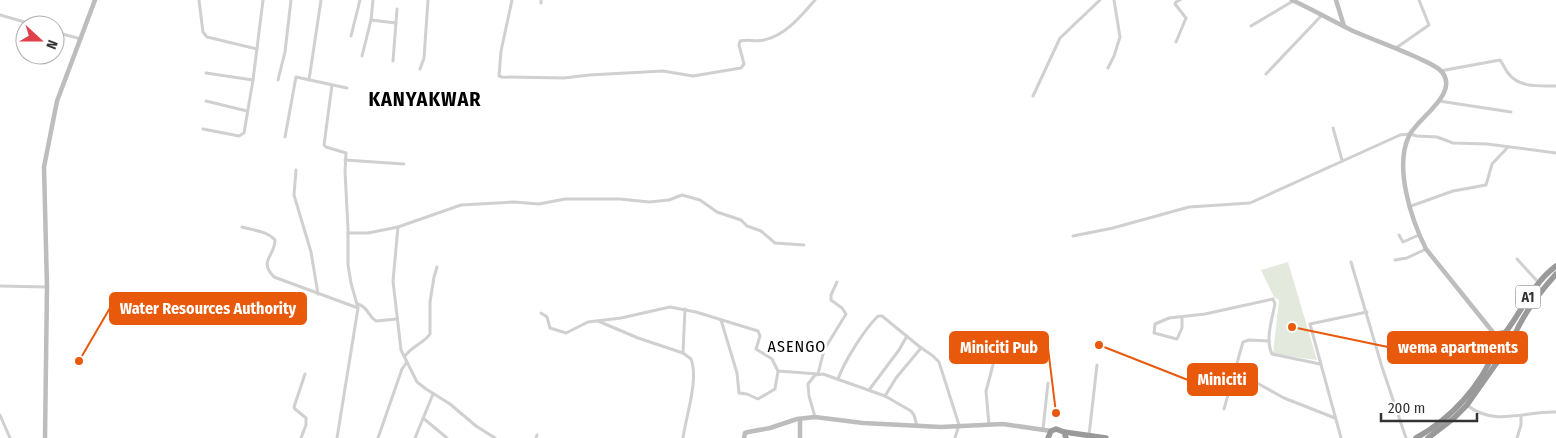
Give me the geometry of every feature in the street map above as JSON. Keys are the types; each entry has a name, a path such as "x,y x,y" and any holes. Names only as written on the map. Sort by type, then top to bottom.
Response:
{"highway":[{"name":"A1","path":"1505,333 1538,282 1556,266"},
{"name":"A1","path":"1428,438 1454,418 1467,405 1504,351 1510,348 1521,322 1536,296 1556,274"},
{"path":"1416,438 1438,424 1463,401 1487,367 1496,348 1494,343 1496,336 1505,333 1510,336 1512,341"},
{"path":"1496,348 1504,351"},
{"path":"1048,436 1056,429 1065,435 1106,438"}],"street":[{"path":"45,438 47,288 44,167 57,100 95,0"},
{"path":"199,0 203,32 207,37 257,49"},
{"path":"203,129 241,136 244,132 263,0"},
{"path":"278,80 285,52 291,0"},
{"path":"309,80 321,0"},
{"path":"351,36 360,0"},
{"path":"362,56 371,20 373,0"},
{"path":"420,69 424,58 428,0"},
{"path":"512,0 501,51 499,76 564,78 663,71 694,76 741,68 744,64 740,41 758,41 786,30 815,0"},
{"path":"1033,96 1060,38 1100,0"},
{"path":"1108,68 1120,37 1114,0"},
{"path":"1176,42 1186,18 1175,4 1180,0"},
{"path":"1251,26 1293,0 1344,26 1429,63 1440,71 1445,86 1439,101 1409,134 1404,150 1402,166 1405,186 1410,206 1426,249 1496,336"},
{"path":"1336,0 1344,26"},
{"path":"1396,48 1430,25 1418,0"},
{"path":"393,61 397,9"},
{"path":"0,15 15,19"},
{"path":"1266,74 1322,15"},
{"path":"371,20 396,23"},
{"path":"65,34 80,38"},
{"path":"1440,71 1500,60 1508,74 1517,82 1537,86 1556,86"},
{"path":"206,73 253,80"},
{"path":"285,137 296,78 347,88"},
{"path":"332,85 324,145 345,152 349,275 358,306 337,438"},
{"path":"206,101 247,111"},
{"path":"1439,101 1511,112"},
{"path":"1332,128 1342,160"},
{"path":"1073,236 1113,228 1189,207 1250,203 1395,136 1409,134 1439,138 1453,143 1487,144 1556,153"},
{"path":"1410,206 1453,191 1486,185 1494,160 1508,147"},
{"path":"345,160 404,164"},
{"path":"296,170 294,195 311,252 318,294"},
{"path":"348,233 368,233 398,227 461,205 514,202 539,204 566,199 649,202 669,200 682,195 700,200 717,212 741,220 747,226 761,231 775,243 804,245"},
{"path":"242,227 264,233 271,236 274,240 274,246 266,264 268,271 274,277 318,294 367,309 371,317 376,321 397,319"},
{"path":"398,227 393,281 400,348 415,379 433,394 447,402 466,419 495,438"},
{"path":"1399,235 1403,242 1420,235"},
{"path":"1395,260 1406,258 1426,249"},
{"path":"1517,258 1538,282"},
{"path":"1351,262 1382,367 1406,438"},
{"path":"405,356 411,348 430,334 430,302 433,279 437,267"},
{"path":"815,417 808,387 809,382 818,374 824,350 846,314 842,308 831,300 831,295 838,282"},
{"path":"0,286 47,288"},
{"path":"1182,317 1182,328 1177,339 1154,334 1154,325 1169,318 1214,312 1273,299 1269,349 1273,355 1297,358 1320,364"},
{"path":"541,313 547,317 550,328 564,333 588,322 621,318 670,307 721,320 760,332 756,349 772,360 778,371 776,387 772,392 758,399 740,393 737,373 721,320"},
{"path":"683,353 685,310"},
{"path":"1342,438 1310,323 1367,312"},
{"path":"838,379 845,363 878,316 885,319 933,356 940,365 946,391 959,425 955,438"},
{"path":"598,321 638,338 683,353 691,359 694,369 692,394 683,438"},
{"path":"869,390 906,336"},
{"path":"1224,409 1243,342 1249,340 1269,340"},
{"path":"886,396 896,378 921,348"},
{"path":"980,356 994,361 986,391 989,425"},
{"path":"378,438 402,369 407,362"},
{"path":"1089,436 1097,365"},
{"path":"778,371 818,374 886,396 911,411 914,415 916,426"},
{"path":"1222,372 1257,384 1284,398 1335,418"},
{"path":"301,438 306,418 296,411 294,407 305,374"},
{"path":"1042,429 1048,383"},
{"path":"415,438 433,394"},
{"path":"1467,405 1475,411 1488,415 1510,418 1539,412 1556,412"},
{"path":"0,415 10,438"},
{"path":"744,438 748,432 815,417 864,423 941,427 1003,424 1042,429 1048,436"},
{"path":"1517,438 1521,417"},
{"path":"423,418 447,438"},
{"path":"800,419 800,438"}],"shaded area":[{"path":"1288,262 1317,360 1273,354 1279,300 1274,297 1261,270"}],"place":[{"name":"wema apartments","path":"1292,327"},
{"name":"Miniciti","path":"1099,345"},
{"name":"Water Resources Authority","path":"79,361"},
{"name":"Miniciti Pub","path":"1056,413"}],"district":[{"name":"KANYAKWAR","path":"425,99"},
{"name":"ASENGO","path":"797,346"}]}
